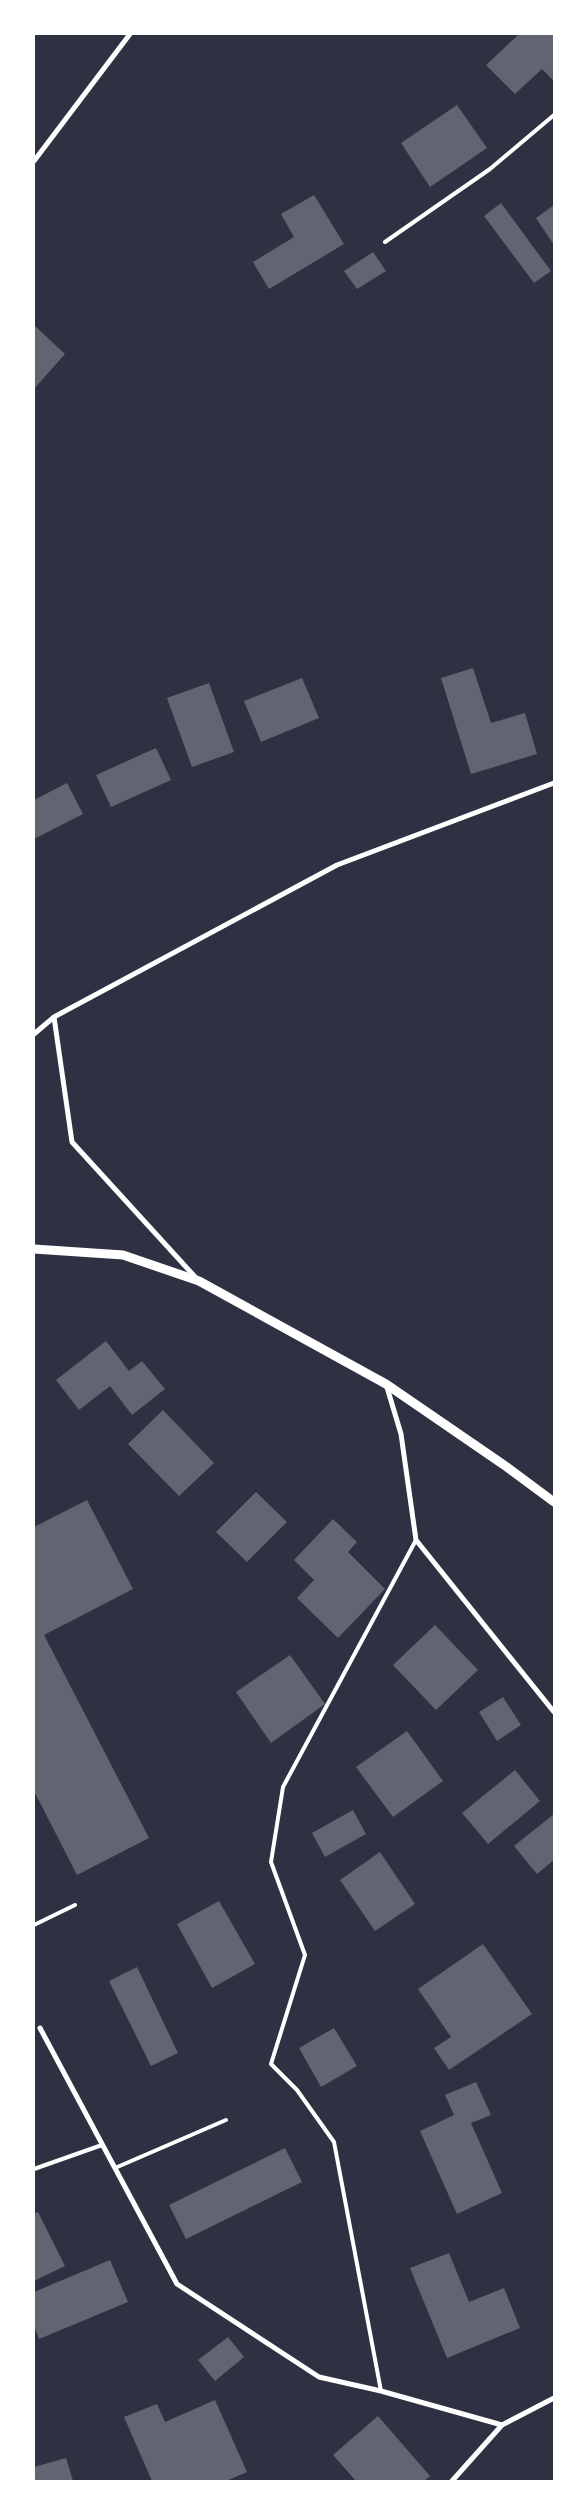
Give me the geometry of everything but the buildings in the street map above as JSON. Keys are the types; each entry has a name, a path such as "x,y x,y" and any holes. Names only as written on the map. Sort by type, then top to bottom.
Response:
{"street":[{"path":"34,161 130,34"},
{"path":"34,1034 54,1017 337,865 554,783"},
{"path":"54,1017 72,1142 198,1281"},
{"path":"34,1249 124,1255 198,1281 386,1384 504,1465 554,1502"},
{"path":"386,1384 401,1434 416,1540 554,1712"},
{"path":"40,2028 177,2284 319,2377 381,2391 502,2426"},
{"path":"452,2481 502,2426 554,2398"}],"lane":[{"path":"386,242 490,169 554,115"},
{"path":"381,2391 334,2142 297,2090 271,2064 305,1954 271,1862 283,1787 416,1540"},
{"path":"34,1925 75,1906"},
{"path":"115,2168 226,2120"},
{"path":"34,2169 102,2145"}]}
